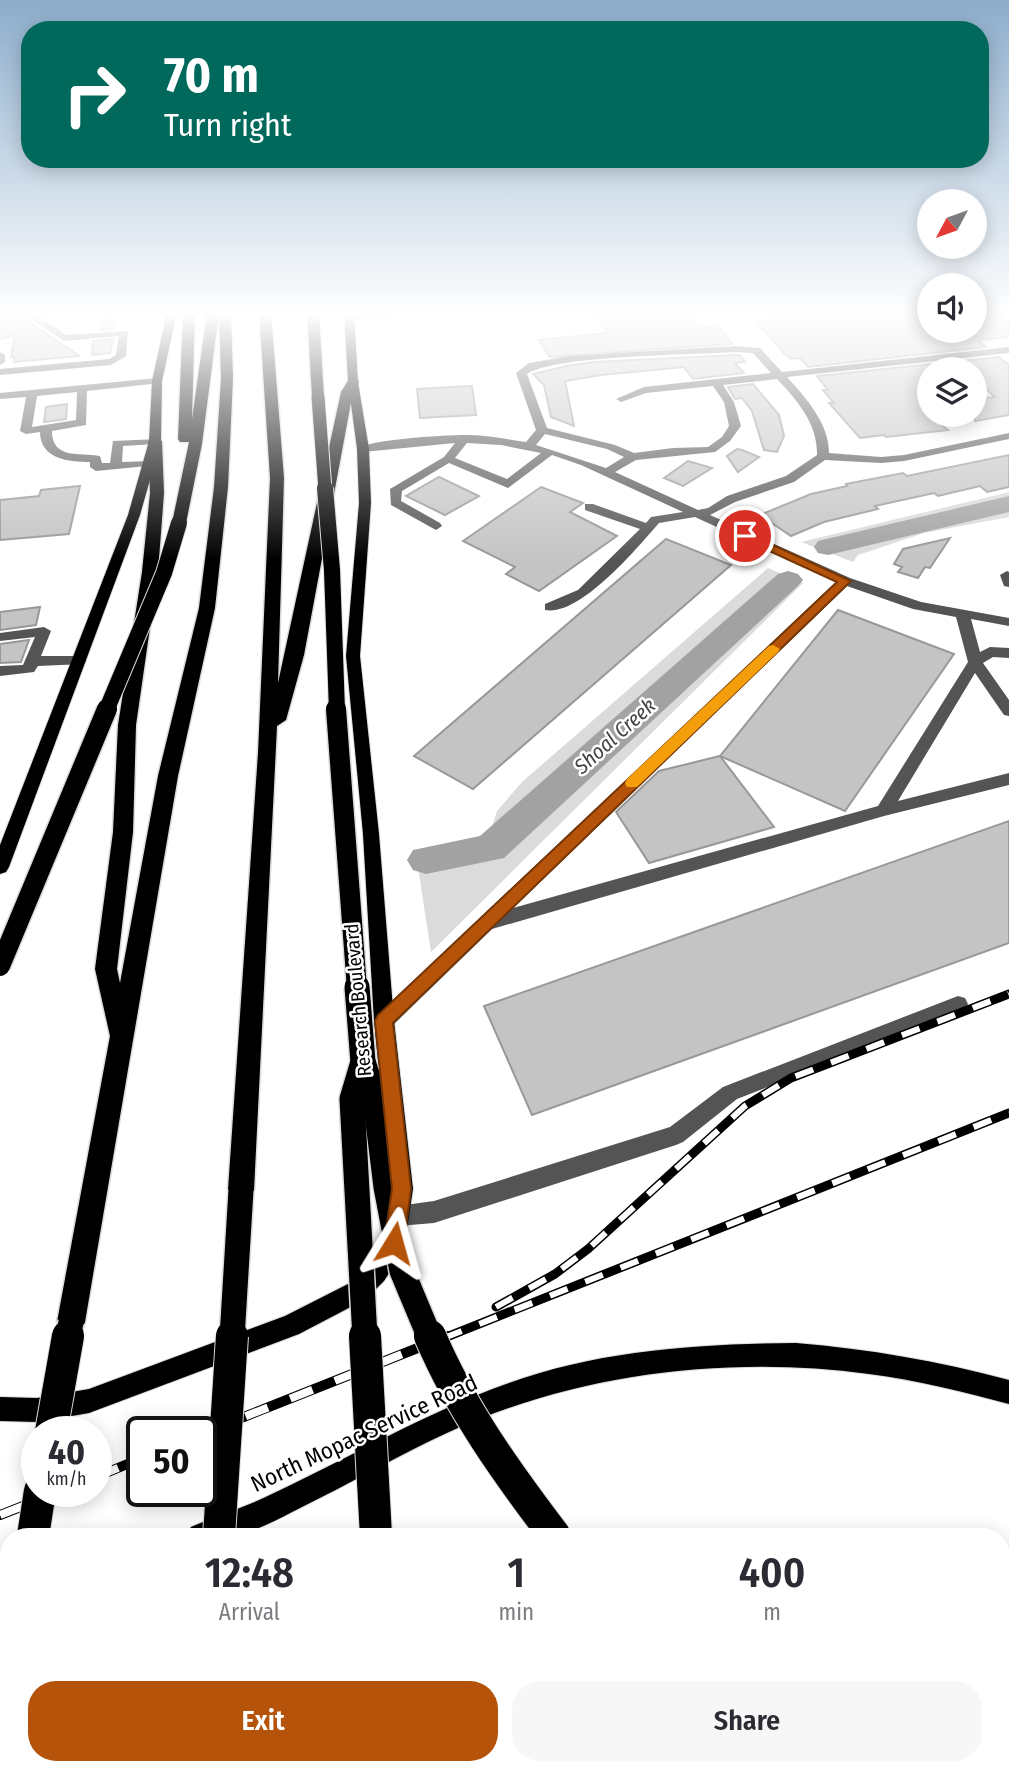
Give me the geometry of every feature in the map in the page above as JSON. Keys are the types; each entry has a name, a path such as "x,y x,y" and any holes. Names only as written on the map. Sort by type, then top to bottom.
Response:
{"highway":[{"path":"179,523 185,395"},
{"path":"0,966 164,573 187,496 203,395"},
{"path":"54,1416 168,776 207,608 217,531 226,395"},
{"path":"220,1528 267,753 276,459 271,395"},
{"path":"317,395 332,570 335,691 363,1062 374,1098 386,1187 402,1271 443,1367 498,1461 549,1528"},
{"path":"267,753 295,655 347,395"},
{"path":"121,1043 106,969 124,832 127,725 150,572 157,493 158,454 155,441"},
{"path":"363,1062 352,1099 376,1528"},
{"path":"34,1528 38,1507"}],"main road":[{"path":"0,867 134,515 155,441 157,395"},
{"name":"Research Boulevard","path":"0,1409 37,1410 89,1401 292,1326 358,1291 393,1250 402,1189 384,1021 371,834 353,656 364,522 363,449 355,395"},
{"name":"North Mopac Service Road","path":"221,1528 258,1514 445,1420 545,1383 618,1367 704,1356 787,1356 878,1363 958,1376 1009,1392"}],"street":[{"path":"32,395 26,431 82,423 82,395"},
{"path":"530,395 542,430"},
{"path":"621,399 632,395"},
{"path":"606,473 633,457 711,450 726,439 735,426 724,395"},
{"path":"794,395 817,422 824,436 823,456"},
{"path":"46,428 44,440 48,447 70,460 96,458 96,467 147,463"},
{"path":"529,446 542,430"},
{"path":"542,430 611,447 633,457"},
{"path":"550,607 583,593 655,520 712,511 731,499 790,479 823,456 881,460 904,458 1009,436"},
{"path":"363,449 442,438 465,438 550,451 606,473 845,581 918,606 1009,622"},
{"path":"436,526 395,502 396,489 448,459 465,438"},
{"path":"116,466 117,443 155,441"},
{"path":"448,459 508,484 550,451"},
{"path":"589,507 648,527"},
{"path":"384,1021 845,581"},
{"path":"963,616 975,662 1009,711"},
{"path":"0,637 44,631 29,669 0,671"},
{"path":"884,810 975,662 990,652 1009,653"},
{"path":"33,661 79,661"},
{"path":"484,924 884,810 1009,779"},
{"path":"398,1215 434,1212 676,1135 730,1093 958,1004"}],"shaded area":[{"path":"1009,492 1009,517 924,533 858,555 853,562 801,542"},
{"path":"768,568 803,583 431,952 416,854 470,847 488,839 497,811 522,782"}],"building":[{"path":"418,395 473,395 476,415 420,418"},
{"path":"546,395 568,395 574,426 551,417"},
{"path":"733,395 762,395 779,415 784,436 777,452 764,450 752,411 742,398 735,399"},
{"path":"827,395 917,395 917,427 944,427 948,430 860,438 829,403 834,403"},
{"path":"993,395 1009,395 1009,415 987,419 987,398 995,397"},
{"path":"67,404 66,419 44,422 46,407"},
{"path":"737,449 759,457 738,472 727,456"},
{"path":"1009,455 1009,487 987,492 980,486 875,506 878,509 824,522 791,536 760,515 811,494 847,486 846,484 903,473 907,476"},
{"path":"688,461 712,468 683,486 664,478"},
{"path":"439,477 479,496 445,515 406,496"},
{"path":"80,486 69,534 0,540 0,500 39,496 41,490"},
{"path":"541,487 583,503 570,512 617,536 539,591 506,574 515,567 463,541"},
{"path":"950,538 930,568 925,567 918,578 898,572 902,567 894,564 903,549"},
{"path":"666,539 731,565 473,789 414,756"},
{"path":"40,607 36,625 0,630 0,612"},
{"path":"838,610 954,654 845,811 720,756"},
{"path":"29,640 21,662 0,663 0,644"},
{"path":"720,756 774,827 649,863 616,812 659,771"},
{"path":"1009,821 1009,943 532,1115 484,1006"}],"waterway":[{"name":"Shoal Creek","path":"828,547 1009,504"},
{"name":"Shoal Creek","path":"426,860 491,848 788,580"}],"railway":[{"path":"496,1307 555,1274 588,1249 745,1106 791,1078 1009,994"},
{"path":"444,1338 1009,1113"},
{"path":"217,1428 448,1336"},
{"path":"112,1470 126,1465"},
{"path":"0,1515 21,1507"}],"slow traffic":[{"path":"632,783 773,649"}],"route":[{"path":"394,1243 402,1189 384,1021 845,581 745,536"}]}
